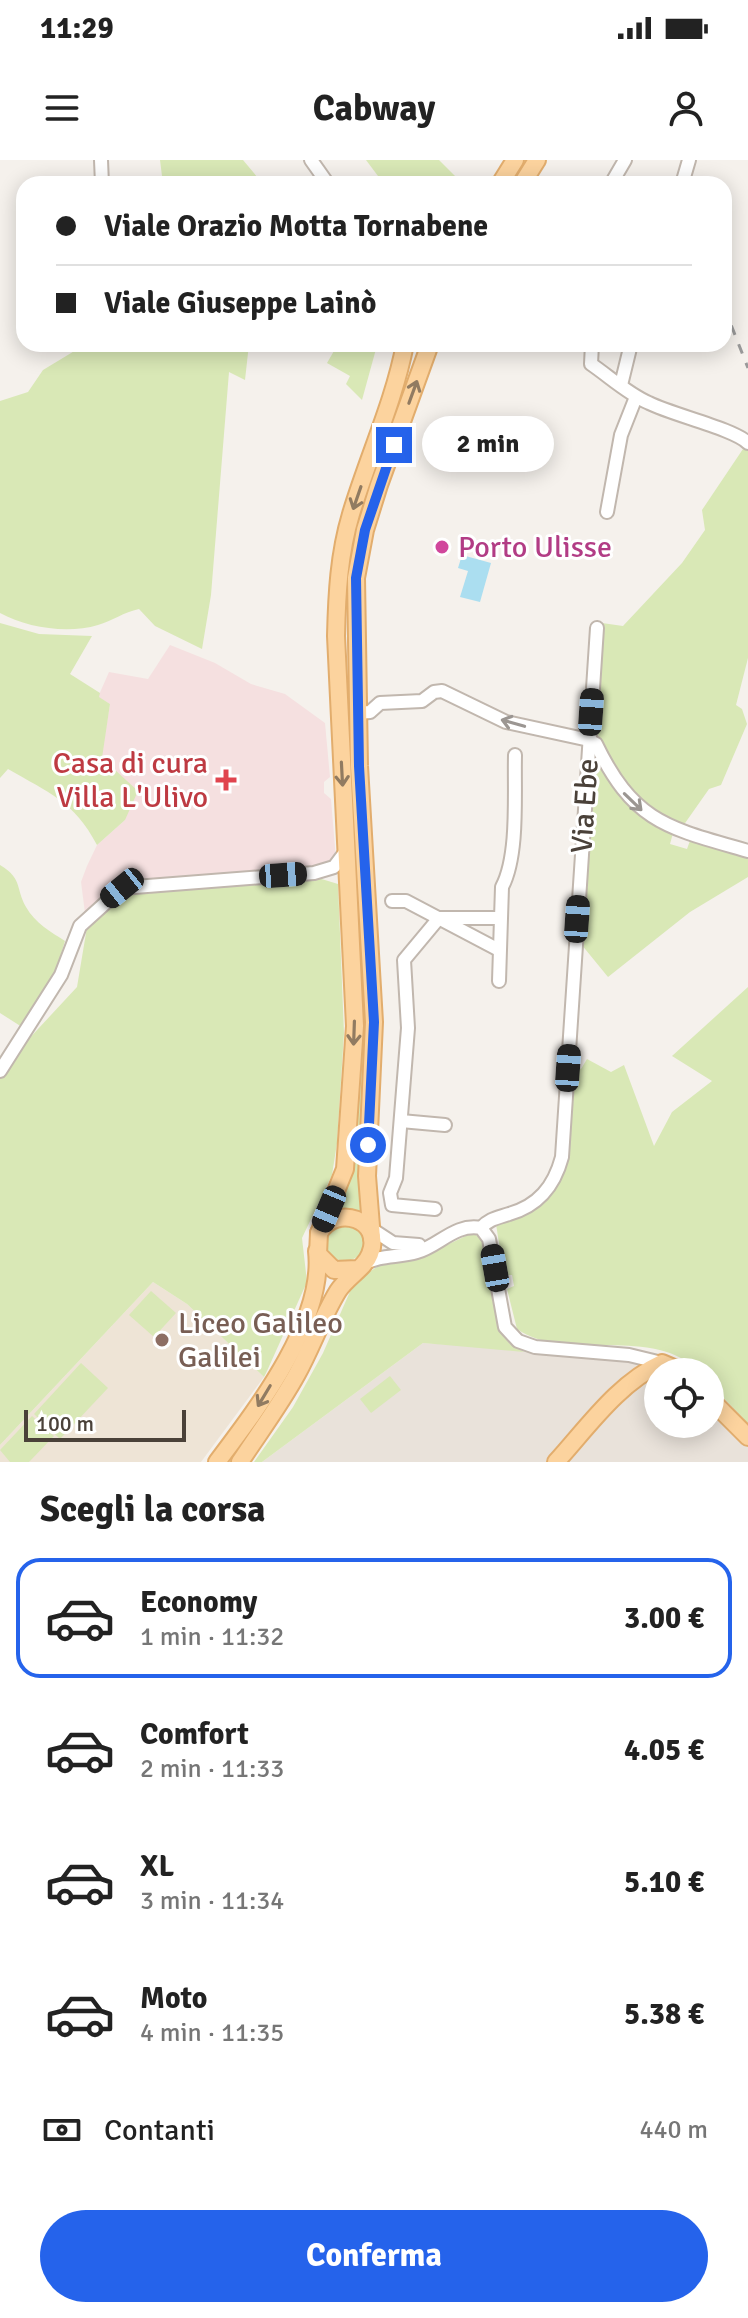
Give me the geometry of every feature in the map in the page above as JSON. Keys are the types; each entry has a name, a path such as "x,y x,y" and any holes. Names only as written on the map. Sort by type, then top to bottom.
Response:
{"main road":[{"path":"217,1462 258,1407 292,1346 314,1292 318,1239 341,1182 349,1139 355,1026 338,696 337,584 346,535 403,352"},
{"path":"240,1462 290,1387 340,1288 370,1254 367,1176 374,1022 358,713 356,578 365,530 427,352"},
{"path":"360,1267 342,1272 328,1266 318,1239 328,1221 342,1216 369,1230"},
{"path":"556,1462 618,1395 644,1376"},
{"path":"724,1413 748,1437"}],"street":[{"path":"592,352 591,364 636,397 700,425 733,433 748,443"},
{"path":"621,385 629,352"},
{"path":"607,512 621,435 636,397"},
{"name":"Via Ebe","path":"360,1267 389,1254 422,1251 464,1228 481,1228 487,1220 523,1210 542,1197 555,1178 562,1157 597,628"},
{"path":"358,713 370,712 380,703 422,701 442,691 506,722 589,740 596,744 623,792 649,817 748,851"},
{"path":"499,981 500,918 513,825 515,755"},
{"path":"0,1071 61,975 80,926 122,888 314,873 334,867 346,851"},
{"path":"314,873 340,880 349,897"},
{"path":"392,901 406,901 499,950"},
{"path":"439,918 500,918"},
{"path":"435,1209 392,1205 390,1193 396,1178 408,1028 404,960 439,918"},
{"path":"401,1121 445,1125"},
{"path":"481,1228 489,1239 505,1327 518,1341 535,1347 644,1359"},
{"path":"369,1230 393,1243 431,1245"}],"shaded area":[{"name":"Casa di cura Villa L'Ulivo","path":"170,645 215,663 251,684 285,694 325,723 330,777 324,782 324,793 331,799 336,859 328,867 120,885 85,913 81,882 87,866 97,845 125,820 101,758 110,704 98,697 109,672 148,679"},
{"name":"Liceo Galileo Galilei","path":"153,1282 187,1304 264,1377 201,1462 0,1462 0,1445"},
{"path":"423,1343 658,1358 644,1358 644,1438 724,1438 724,1395 748,1418 748,1462 262,1462"}],"green space":[{"path":"160,160 243,160 256,176 162,176"},
{"path":"366,160 439,160 455,176 378,176"},
{"path":"73,352 248,352 245,380 229,372 211,595 202,649 155,626 139,609 98,625 74,629 35,626 0,613 0,401 28,392 43,370"},
{"path":"333,352 375,352 362,400 346,384 350,376 327,363"},
{"path":"745,446 748,451 748,658 736,705 742,709 747,724 721,785 709,789 683,826 659,818 612,769 610,756 603,754 596,727 602,623 623,626 682,563 705,530 702,510"},
{"path":"0,623 39,634 92,636 70,674 100,693 99,697 110,704 102,758 138,791 125,820 97,845 70,808 48,792 8,769 0,778"},
{"path":"593,752 616,790 647,819 673,833 670,844 687,849 691,838 704,846 710,844 748,854 748,877 690,912 608,977 581,944"},
{"path":"357,837 365,1021 362,1212 339,1208 351,1172 351,838"},
{"path":"0,865 15,879 34,918 65,941 53,980 22,1027 0,1013"},
{"path":"315,877 338,884 344,1033 337,1143 332,1175 302,1238 307,1282 264,1377 187,1304 153,1282 0,1445 0,1079 25,1043 77,987 87,927 123,892"},
{"path":"748,987 748,1423 724,1398 724,1358 681,1358 635,1346 584,1345 537,1339 517,1329 507,1289 514,1286 512,1275 504,1275 496,1224 536,1209 553,1192 561,1177 569,1140 573,1064 581,1069 587,1059 611,1072 624,1065 654,1146 672,1112 712,1081 672,1056"},
{"path":"345,1223 358,1229 364,1242 358,1255 345,1261 332,1255 326,1242 332,1229"},
{"path":"472,1233 483,1239 501,1333 510,1344 524,1352 423,1343 262,1462 254,1462 293,1407 323,1353 352,1287 361,1277 385,1262 426,1255"},
{"path":"151,1291 176,1313 154,1337 129,1315"},
{"path":"81,1363 108,1388 60,1439 34,1414"},
{"path":"390,1376 401,1390 371,1413 360,1399"},
{"path":"32,1416 54,1436 29,1462 10,1462 0,1450"}],"water":[{"path":"462,555 491,563 480,602 460,597 468,571 458,568"}],"railway":[{"path":"732,327 748,368"}],"place":[{"name":"Porto Ulisse","path":"442,547"},
{"name":"Casa di cura Villa L'Ulivo","path":"226,780"},
{"name":"Liceo Galileo Galilei","path":"162,1340"}],"route":[{"path":"368,1145 374,1022 359,766 356,578 365,530 394,445"}]}
